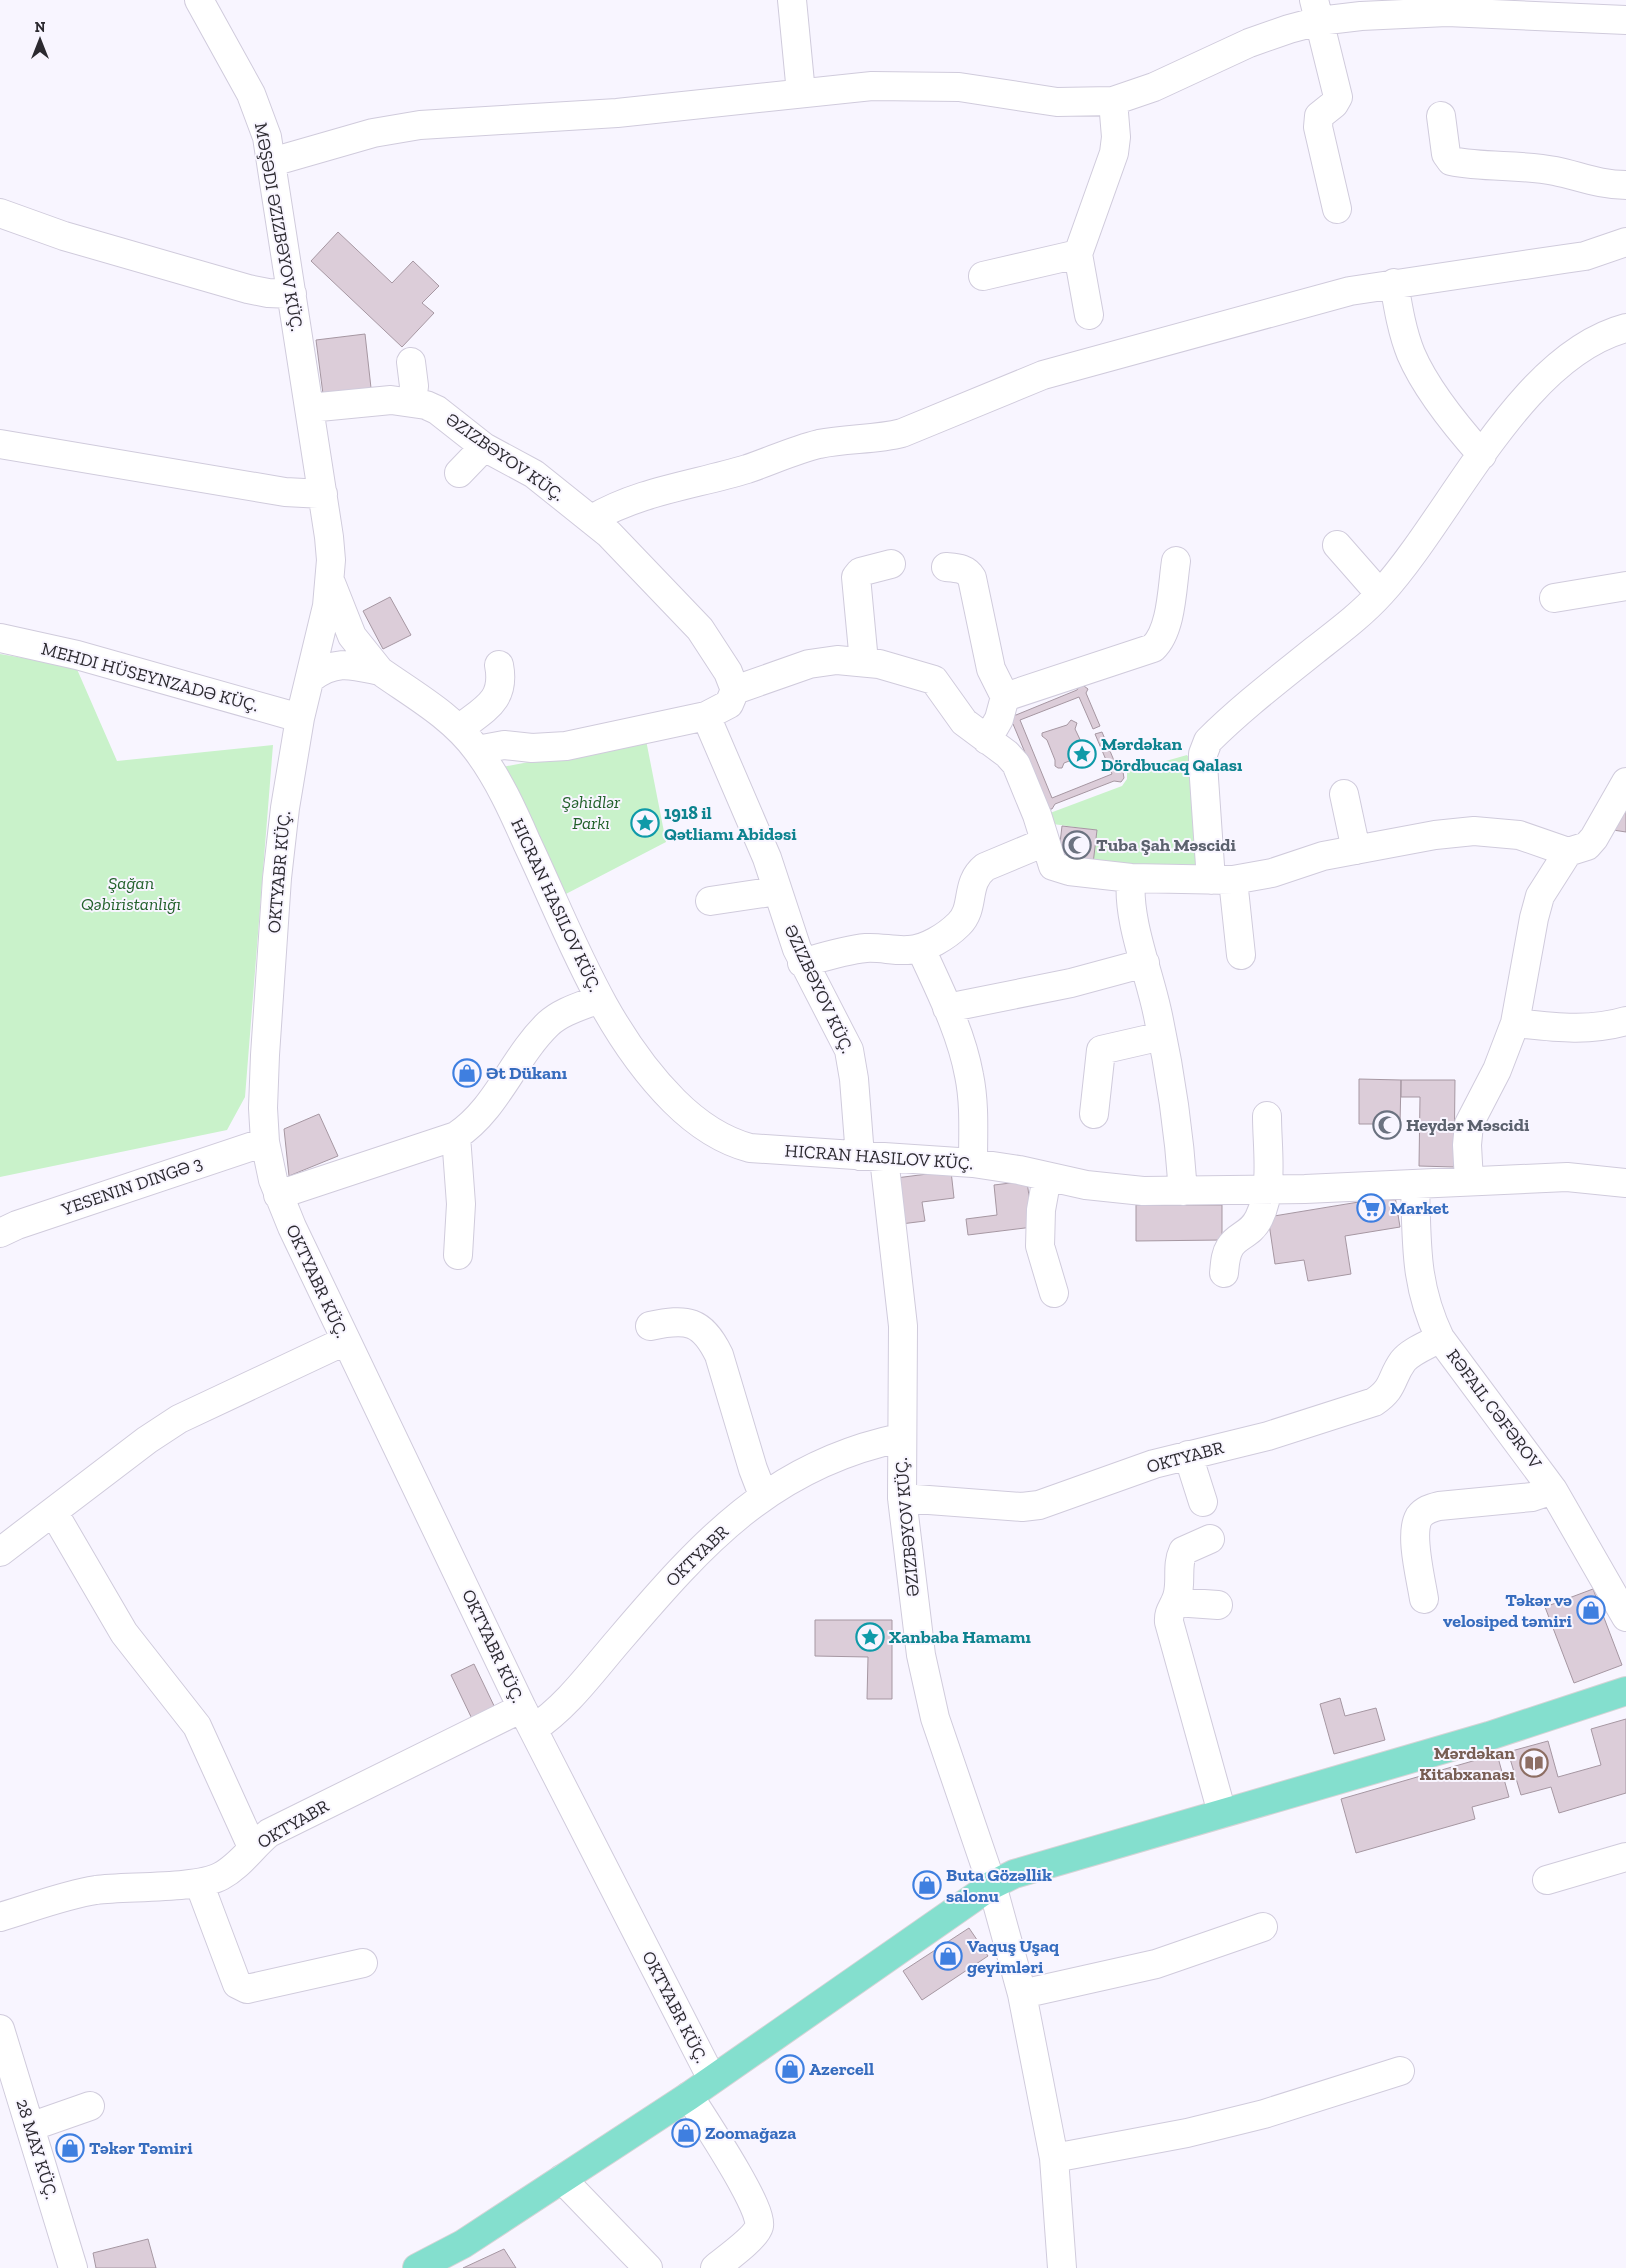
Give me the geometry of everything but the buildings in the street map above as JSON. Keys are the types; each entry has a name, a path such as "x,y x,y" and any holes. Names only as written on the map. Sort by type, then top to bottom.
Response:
{"main road":[{"path":"417,2268 463,2244 689,2096 992,1886 1028,1869 1505,1732 1626,1691"}],"street":[{"name":"MƏŞƏDI ƏZIZBƏYOV KÜÇ.","path":"199,0 259,112 272,162 310,408"},
{"path":"792,0 801,93"},
{"path":"272,162 373,133 420,125 608,114 872,86 916,85 959,87 1057,102 1112,100 1154,87 1317,10 1361,16 1447,12 1626,20"},
{"path":"1317,10 1338,96 1334,104 1320,116 1318,127 1337,208"},
{"path":"1089,315 1078,254 1114,153 1116,136 1112,100"},
{"path":"1442,116 1446,154 1451,161 1556,171 1591,181 1626,185"},
{"path":"0,213 64,236 248,289 268,293 292,294"},
{"path":"592,519 611,508 637,498 748,468 804,448 840,441 886,437 902,433 1043,374 1350,291 1585,256 1626,242"},
{"path":"983,276 1078,254"},
{"path":"1394,284 1405,338 1412,355 1448,413 1482,455"},
{"path":"1241,955 1222,880 1203,764 1203,754 1208,741 1282,676 1357,616 1380,594 1424,538 1482,455 1537,385 1565,359 1596,338 1626,328"},
{"path":"411,362 414,386 412,402"},
{"name":"ƏZIZBƏYOV KÜÇ.","path":"310,408 391,400 426,405 437,410 484,447 534,474 592,519 628,553 700,629 728,672 735,690"},
{"name":"OKTYABR KÜÇ.","path":"310,408 329,537 330,581 319,643 300,718 286,799 277,878 263,1108 265,1142 271,1173 278,1195 345,1341 528,1718 712,2079"},
{"path":"0,444 285,492 323,494"},
{"path":"459,473 484,447"},
{"path":"1337,545 1380,594"},
{"path":"1005,697 1153,648 1161,640 1166,629 1176,561"},
{"path":"864,662 856,577 860,572 891,564"},
{"path":"946,567 961,569 969,573 972,578 991,670 1005,697 999,719 987,740"},
{"path":"330,581 352,636 380,671"},
{"path":"1554,598 1626,586"},
{"path":"319,643 333,635 352,636"},
{"name":"MEHDI HÜSEYNZADƏ KÜÇ.","path":"0,638 77,656 300,718"},
{"path":"477,750 504,745 532,748 566,746 706,716 729,704 735,690 809,664 837,660 879,664 934,680 964,722 1007,754 1016,764 1037,814 1050,862 1058,869 1131,878 1222,880 1261,876 1309,859 1435,836 1474,831 1519,836 1568,852 1587,846 1594,838 1626,782"},
{"path":"311,678 329,666 338,665 350,665 380,671"},
{"path":"459,729 492,702 499,693 502,679 499,665"},
{"name":"HICRAN HASILOV KÜÇ.","path":"380,671 459,729 477,750 512,810 599,998 648,1074 682,1108 720,1137 750,1148 973,1163 1019,1170 1112,1189 1183,1191 1268,1190 1566,1177 1626,1183"},
{"name":"ƏZIZBƏYOV KÜÇ.","path":"706,716 767,858 802,962 849,1050 872,1157 902,1326 903,1388 900,1438 902,1498 926,1682 935,1718 992,1886"},
{"path":"1344,794 1356,850"},
{"path":"802,962 853,950 921,948 945,935 964,918 973,881 977,874 985,867 1045,842"},
{"path":"1469,1181 1469,1124 1497,1070 1515,1023 1534,918 1540,896 1568,852"},
{"path":"1131,878 1132,910 1162,1036 1178,1133 1183,1191"},
{"path":"710,901 777,891"},
{"path":"921,948 963,1049 969,1074 974,1120 973,1163"},
{"path":"947,1008 1071,984 1145,963"},
{"path":"278,1195 456,1136 469,1127 486,1108 537,1036 550,1023 565,1013 599,998"},
{"path":"1515,1023 1574,1028 1601,1026 1626,1021"},
{"path":"1094,1114 1101,1050 1162,1036"},
{"path":"1224,1273 1227,1254 1231,1245 1251,1231 1262,1212 1268,1190 1267,1116"},
{"path":"456,1136 461,1204 458,1255"},
{"path":"0,1234 17,1225 265,1142"},
{"path":"1048,1177 1041,1210 1040,1246 1054,1293"},
{"name":"RƏFAIL CƏFƏROV","path":"1415,1184 1419,1280 1431,1319 1440,1338 1553,1490 1626,1617"},
{"path":"650,1326 675,1320 685,1321 694,1324 712,1341 719,1356 752,1469 764,1495"},
{"name":"OKTYABR","path":"902,1498 1022,1507 1039,1505 1154,1464 1268,1436 1374,1402 1385,1395 1404,1360 1440,1338"},
{"path":"0,1552 54,1513 147,1440 179,1419 345,1341"},
{"name":"OKTYABR","path":"0,1917 94,1891 199,1882 220,1877 239,1864 252,1846 269,1833 294,1820 528,1718 559,1709 681,1569 713,1538 764,1495 795,1475 839,1456 874,1443 900,1438"},
{"path":"1188,1455 1203,1502"},
{"path":"1424,1599 1416,1543 1416,1525 1420,1516 1427,1509 1439,1506 1532,1497 1553,1490"},
{"path":"54,1513 124,1633 197,1726 252,1846"},
{"path":"1210,1540 1183,1551 1179,1560 1179,1587 1175,1602 1171,1608 1169,1622 1222,1813"},
{"path":"1175,1602 1218,1605"},
{"path":"1548,1880 1626,1858"},
{"path":"199,1882 237,1984 247,1989 363,1963"},
{"path":"992,1886 1022,1994 1054,2158 1062,2268"},
{"path":"1022,1994 1156,1964 1263,1927"},
{"name":"28 MAY KÜÇ.","path":"0,2030 73,2268"},
{"path":"1054,2158 1187,2133 1264,2114 1400,2070"},
{"path":"689,2096 752,2200 760,2220 759,2227 753,2236 715,2268"},
{"path":"30,2127 90,2106"},
{"path":"562,2179 648,2268"}],"green space":[{"name":"Şağan Qəbiristanlığı","path":"0,654 76,667 117,761 273,745 245,1097 227,1130 0,1177"},
{"name":"Şəhidlər Parkı","path":"646,740 666,842 562,896 502,767"},
{"path":"1187,755 1196,768 1203,870 1093,864 1096,830 1053,824 1050,813 1122,786 1127,779 1127,772"}],"place":[{"name":"Mərdəkan Dördbucaq Qalası","path":"1082,754"},
{"name":"1918 il Qətliamı Abidəsi","path":"645,823"},
{"name":"Tuba Şah Məscidi","path":"1077,845"},
{"name":"Ət Dükanı","path":"467,1073"},
{"name":"Heydər Məscidi","path":"1387,1125"},
{"name":"Market","path":"1371,1208"},
{"name":"Təkər və velosiped təmiri","path":"1591,1610"},
{"name":"Xanbaba Hamamı","path":"870,1637"},
{"name":"Mərdəkan Kitabxanası","path":"1534,1763"},
{"name":"Buta Gözəllik salonu","path":"927,1885"},
{"name":"Vaquş Uşaq geyimləri","path":"948,1956"},
{"name":"Azercell","path":"790,2069"},
{"name":"Zoomağaza","path":"686,2133"},
{"name":"Təkər Təmiri","path":"70,2148"}]}
